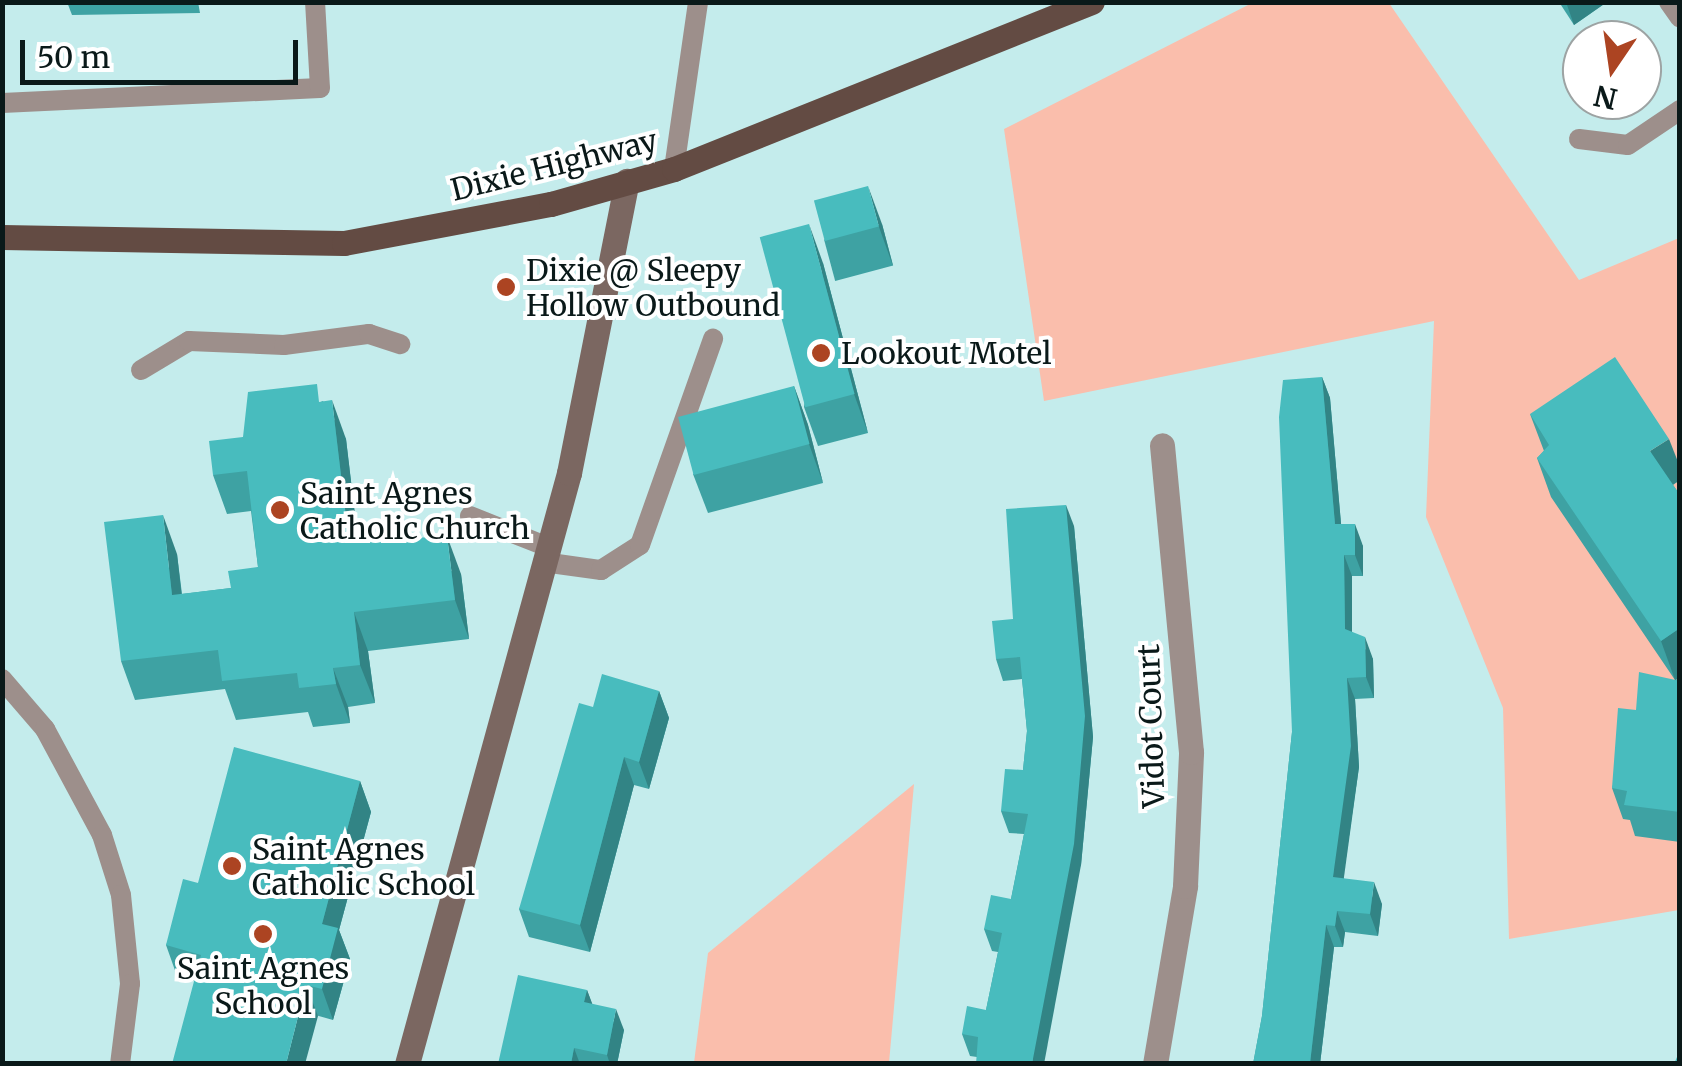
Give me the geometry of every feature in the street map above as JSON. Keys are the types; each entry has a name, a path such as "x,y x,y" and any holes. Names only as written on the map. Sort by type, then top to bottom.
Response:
{"main road":[{"name":"Dixie Highway","path":"2,237 344,243 674,169 1092,2"},
{"path":"407,1064 545,554 627,181"}],"street":[{"name":"Vidot Court","path":"1154,1064 1185,886 1191,752 1162,445"}],"lane":[{"path":"2,104 320,88 315,2"},
{"path":"674,169 698,2"},
{"path":"1669,2 1680,18"},
{"path":"1578,138 1628,145 1680,110"},
{"path":"141,370 189,341 284,346 370,334 400,344"},
{"path":"470,516 545,554 600,570 640,546 713,339"},
{"path":"2,680 45,729 102,835 121,895 130,984 120,1064"}],"shaded area":[{"path":"1252,3 1389,3 1579,280 1679,238 1679,910 1509,939 1503,708 1426,517 1434,321 1044,401 1004,129"},
{"path":"914,784 889,1063 694,1063 708,953"}],"building":[{"path":"868,186 879,227 825,241 814,200"},
{"path":"809,224 855,394 805,407 760,237"},
{"path":"1615,357 1669,439 1650,451 1680,495 1680,628 1661,641 1537,458 1549,445 1530,414"},
{"path":"1322,377 1335,524 1355,524 1355,555 1344,555 1345,629 1365,637 1366,677 1347,678 1351,746 1333,877 1374,882 1370,914 1337,911 1335,926 1326,925 1310,1063 1314,1064 1253,1064 1262,1016 1292,732 1279,417 1283,380"},
{"path":"317,384 319,402 332,400 349,542 447,536 455,600 354,612 360,665 333,668 336,684 299,688 297,673 222,681 218,650 121,661 104,522 163,515 172,595 231,588 228,571 258,567 247,471 213,475 209,441 243,437 248,392"},
{"path":"794,386 810,444 694,475 678,417"},
{"path":"1066,505 1085,716 1074,844 1032,1064 976,1064 978,1037 962,1034 967,1006 986,1010 1002,933 984,929 991,895 1011,899 1028,814 1001,811 1005,769 1023,770 1027,731 1020,657 996,659 992,621 1013,619 1006,509"},
{"path":"1639,672 1680,681 1680,812 1624,805 1627,791 1612,788 1618,708 1636,710"},
{"path":"602,674 659,691 639,762 624,757 580,925 519,909 579,703 593,707"},
{"name":"Saint Agnes School","path":"234,747 360,781 322,924 338,928 322,989 306,985 286,1064 172,1064 201,955 166,945 183,879 198,883"},
{"path":"518,975 587,990 584,1002 616,1009 607,1055 574,1048 571,1064 498,1064"}],"place":[{"name":"Dixie @ Sleepy Hollow Outbound","path":"506,287"},
{"name":"Lookout Motel","path":"821,353"},
{"name":"Saint Agnes Catholic Church","path":"280,510"},
{"name":"Saint Agnes Catholic School","path":"232,866"},
{"name":"Saint Agnes School","path":"263,934"}]}
